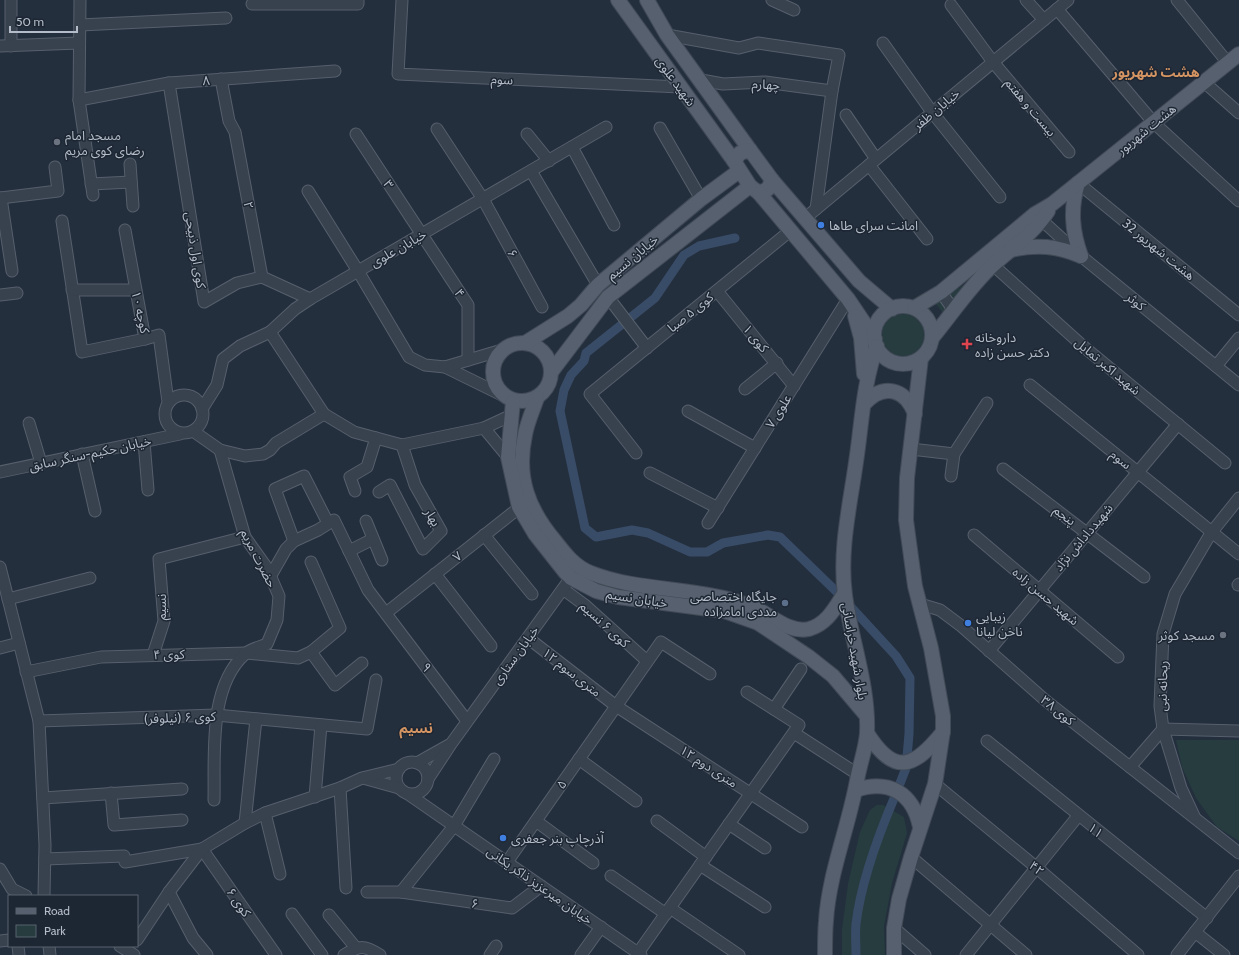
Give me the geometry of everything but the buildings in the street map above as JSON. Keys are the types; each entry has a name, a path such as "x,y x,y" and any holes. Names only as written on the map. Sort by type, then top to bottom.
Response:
{"main road":[{"name":"شهید علوی","path":"618,0 754,190"},
{"name":"شهید علوی","path":"647,0 667,35 772,180"},
{"name":"هشت شهریور","path":"914,308 941,292 1038,217 1078,183 1234,59"},
{"name":"خیابان نسیم","path":"525,343 568,316 581,305 598,285 701,200 737,166 740,153 750,150"},
{"name":"خیابان نسیم","path":"552,370 608,297 754,190 768,189 772,180"},
{"path":"772,180 804,219 859,281 892,309"},
{"path":"1078,183 1074,197 1072,224 1074,237 1081,256"},
{"path":"754,190 848,299 886,358 893,362 908,364 922,358"},
{"name":"هشت شهریور","path":"932,338 968,292 993,265 1011,250 1038,217"},
{"path":"1011,250 1029,246 1047,246 1064,249 1081,256"},
{"path":"848,299 861,338 865,388"},
{"path":"876,342 875,332 880,318 892,309 899,307 914,308 926,317 930,323 932,338 930,346 922,358 907,478 906,520 915,586 938,687 943,716 943,732 935,784 920,827 899,899 894,928 894,955"},
{"name":"بلوار شهید خراسانی","path":"825,955 826,920 832,886 856,790 867,733 866,715 857,655 844,594 846,514 856,464 865,388 876,342"},
{"path":"525,343 535,346 543,352 549,360 552,370 550,381 545,391 537,398 525,402 509,403 495,385 492,373 495,360 502,350 513,344 525,343"},
{"path":"864,404 871,396 882,391 893,391 903,396 911,404 915,414"},
{"name":"خیابان نسیم","path":"524,504 525,491 521,467 525,435 537,398"},
{"name":"خیابان نسیم","path":"509,403 508,457 513,488 524,504 535,534 561,568 571,578 596,591 618,597 704,607 724,611 752,620 809,657 833,676 866,715"},
{"name":"خیابان نسیم","path":"571,578 602,576 647,586 727,599 753,608 786,626 807,629 826,620 844,594"},
{"path":"867,733 876,747 886,757 900,763 911,762 919,757 929,749 943,732"},
{"path":"856,790 868,786 880,785 892,788 903,794 912,804 918,815 920,827"}],"street":[{"path":"10,0 6,46 79,43"},
{"path":"80,0 78,100 92,189 131,182"},
{"path":"252,4 358,4 358,0"},
{"name":"سوم","path":"402,0 398,74 680,87"},
{"path":"772,0 794,10"},
{"path":"1026,0 1044,20"},
{"name":"خیابان ظفر","path":"804,219 1068,0"},
{"path":"1177,0 1234,59"},
{"path":"951,4 993,62"},
{"path":"1057,9 1154,122 1239,201"},
{"path":"80,26 226,18"},
{"path":"667,35 739,48 758,43 839,55 832,91 816,209"},
{"path":"883,43 932,112 1000,197"},
{"name":"بیست و هفتم","path":"993,62 1069,152"},
{"name":"۸","path":"78,100 169,83 335,71"},
{"name":"۲","path":"221,79 229,121 235,132 262,277"},
{"name":"چهارم","path":"700,80 723,84 765,82 832,91"},
{"path":"1204,82 1239,113"},
{"name":"کوی اول ذبیحی","path":"169,83 204,302 237,283 262,277"},
{"path":"846,115 872,162 927,239"},
{"name":"خیابان علوی","path":"202,409 217,385 223,359 240,346 270,332 295,309 310,299 606,128"},
{"path":"660,128 701,200"},
{"path":"437,129 483,199"},
{"name":"۳","path":"356,134 422,234"},
{"path":"527,134 549,160"},
{"path":"572,147 614,225"},
{"path":"130,164 133,206"},
{"path":"12,271 1,198 58,191 55,167"},
{"path":"531,171 598,285"},
{"name":"هشت شهریور 32","path":"1078,183 1239,315"},
{"path":"308,191 409,357 425,365 445,367 502,350"},
{"name":"۶","path":"483,199 542,307"},
{"name":"کوثر","path":"1038,217 1081,256 1239,385"},
{"path":"62,221 82,352 145,338"},
{"name":"کوچه ۱۰","path":"125,230 145,338 159,335 168,402"},
{"name":"کوی ۵ صبا","path":"636,453 590,394 790,231"},
{"name":"۴","path":"422,234 468,305 468,360"},
{"name":"شهید اکبر تمایل","path":"993,265 1084,347 1225,463"},
{"path":"262,277 310,299"},
{"path":"72,290 135,290"},
{"name":"کوی ۱","path":"717,290 794,386"},
{"path":"941,292 954,310"},
{"path":"0,295 17,293"},
{"path":"608,297 621,312 646,348"},
{"name":"علوی ۷","path":"708,523 848,299"},
{"path":"270,332 324,414 354,432 402,445 484,428 509,403 445,367"},
{"path":"1216,366 1239,338"},
{"path":"745,389 777,363"},
{"name":"سوم","path":"1030,386 1239,554"},
{"path":"178,396 190,396 200,403 202,409 202,422 193,431 180,434 169,427 165,422 165,408 168,402 178,396"},
{"path":"951,476 954,454 987,403"},
{"path":"688,411 755,448"},
{"path":"193,431 220,450 245,456 263,454 270,450 276,443 324,414"},
{"path":"29,423 41,463"},
{"name":"شهیدداداش نژاد","path":"989,651 1178,424"},
{"path":"484,428 508,457"},
{"name":"خیابان حکیم-سنگر سابق","path":"0,472 180,434"},
{"path":"355,491 350,477 367,467 376,438"},
{"path":"144,442 148,490"},
{"name":"بهار","path":"379,492 390,485 423,549 441,531 415,485 402,445"},
{"path":"911,449 954,454"},
{"name":"حضرت مریم","path":"220,450 245,537 267,568 279,596 277,620 267,644 246,653"},
{"path":"82,454 95,511"},
{"name":"پنجم","path":"1003,469 1088,533 1144,578"},
{"path":"650,473 718,508"},
{"path":"270,576 286,549 294,541 318,530 328,523 304,476 275,489 294,541"},
{"name":"ریحانه نبی","path":"1195,818 1181,788 1163,729 1160,706 1164,634 1175,594 1211,533 1239,498"},
{"name":"۷","path":"386,613 524,504"},
{"name":"۹","path":"328,523 334,520 368,590 467,721"},
{"path":"366,521 382,560"},
{"name":"شهید حسن زاده","path":"974,534 1118,657"},
{"path":"484,535 532,594"},
{"name":"نسیم","path":"153,655 164,621 159,559 245,537"},
{"path":"349,551 374,540"},
{"path":"311,562 340,628 311,652 335,685 362,663"},
{"path":"0,567 39,722 45,859 44,895"},
{"path":"435,574 490,646"},
{"path":"8,600 90,578"},
{"name":"خیابان ستاری","path":"427,783 467,721 571,578"},
{"name":"کوی ۶ نسیم","path":"571,578 586,606 647,661"},
{"name":"کوی ۳۸","path":"920,604 940,610 1045,700 1195,818"},
{"name":"۱۲ متری سوم","path":"528,638 616,706"},
{"name":"۵","path":"507,862 661,642 710,674"},
{"path":"0,648 19,643"},
{"name":"کوی ۴","path":"26,672 101,657 246,653 298,658 311,652"},
{"path":"214,800 216,715 229,672 246,653"},
{"path":"774,709 801,669"},
{"name":"کوی ۶ (نیلوفر)","path":"39,722 216,715 367,729 376,680"},
{"path":"640,954 668,911 799,725 747,692"},
{"name":"۱۲ متری دوم","path":"616,706 802,826"},
{"path":"245,823 256,719"},
{"path":"315,797 321,725"},
{"path":"1130,767 1163,729 1239,731"},
{"path":"794,733 858,775"},
{"name":"۱۱","path":"987,741 1078,816 1207,918"},
{"path":"138,939 202,849 245,823 265,813 340,788 362,778 399,769 407,763 417,763 451,744"},
{"path":"579,759 636,801"},
{"path":"401,892 454,826 494,760"},
{"path":"417,763 425,769 427,783 439,814"},
{"path":"399,769 396,778 404,791 418,794 427,783"},
{"name":"خیابان میرعزیز ذاکر یکانی","path":"362,778 404,791 640,954"},
{"name":"۴۲","path":"935,784 1037,868 1138,955"},
{"path":"340,788 346,888"},
{"path":"43,798 182,789"},
{"path":"111,793 114,825 182,820"},
{"path":"265,813 280,874"},
{"path":"966,955 1078,816"},
{"path":"1195,818 1239,853"},
{"path":"536,821 593,863"},
{"path":"656,821 703,861 765,907"},
{"path":"729,824 765,848"},
{"path":"45,859 124,859 202,849"},
{"name":"کوی ۶","path":"202,849 276,955"},
{"path":"911,857 1026,955"},
{"path":"0,869 12,889 24,895"},
{"path":"611,876 739,955"},
{"path":"1177,955 1239,876"},
{"name":"۶","path":"367,892 401,892 512,908 541,886"},
{"path":"0,891 12,889"},
{"path":"170,892 193,938 207,955"},
{"path":"292,914 322,955"},
{"path":"330,915 362,947 380,955"},
{"path":"582,955 601,927"},
{"path":"894,928 925,955"},
{"path":"1195,932 1224,955"},
{"path":"344,955 362,947"}],"green space":[{"path":"965,284 943,313 936,304"},
{"path":"903,314 918,320 924,335 918,350 903,356 888,350 882,335 888,320"},
{"path":"1176,740 1239,740 1239,841 1217,827 1196,798 1182,767"},
{"path":"877,805 883,805 904,817 907,833 892,883 884,926 885,955 842,955 842,930 848,884 860,832 870,810"}],"waterway":[{"path":"735,238 699,246 684,255 655,298 586,353 584,361 571,375 564,390 560,411 585,528 596,537 632,530 648,533 690,552 707,552 723,543 768,535 780,537 841,596"},
{"path":"851,607 896,656 910,678 907,757"},
{"path":"899,786 906,768"},
{"path":"856,955 856,924 862,891 882,827 895,796"}],"place":[{"name":"مسجد امام رضای کوی مریم","path":"57,142"},
{"name":"امانت سرای طاها","path":"821,225"},
{"name":"داروخانه دکتر حسن زاده","path":"967,344"},
{"name":"جایگاه اختصاصی مددی امامزاده","path":"785,603"},
{"name":"زیبایی ناخن لیانا","path":"968,623"},
{"name":"مسجد کوثر","path":"1223,635"},
{"name":"آذرچاپ بنر جعفری","path":"503,838"}],"district":[{"name":"هشت شهریور","path":"1156,72"},
{"name":"نسیم","path":"416,728"}]}
